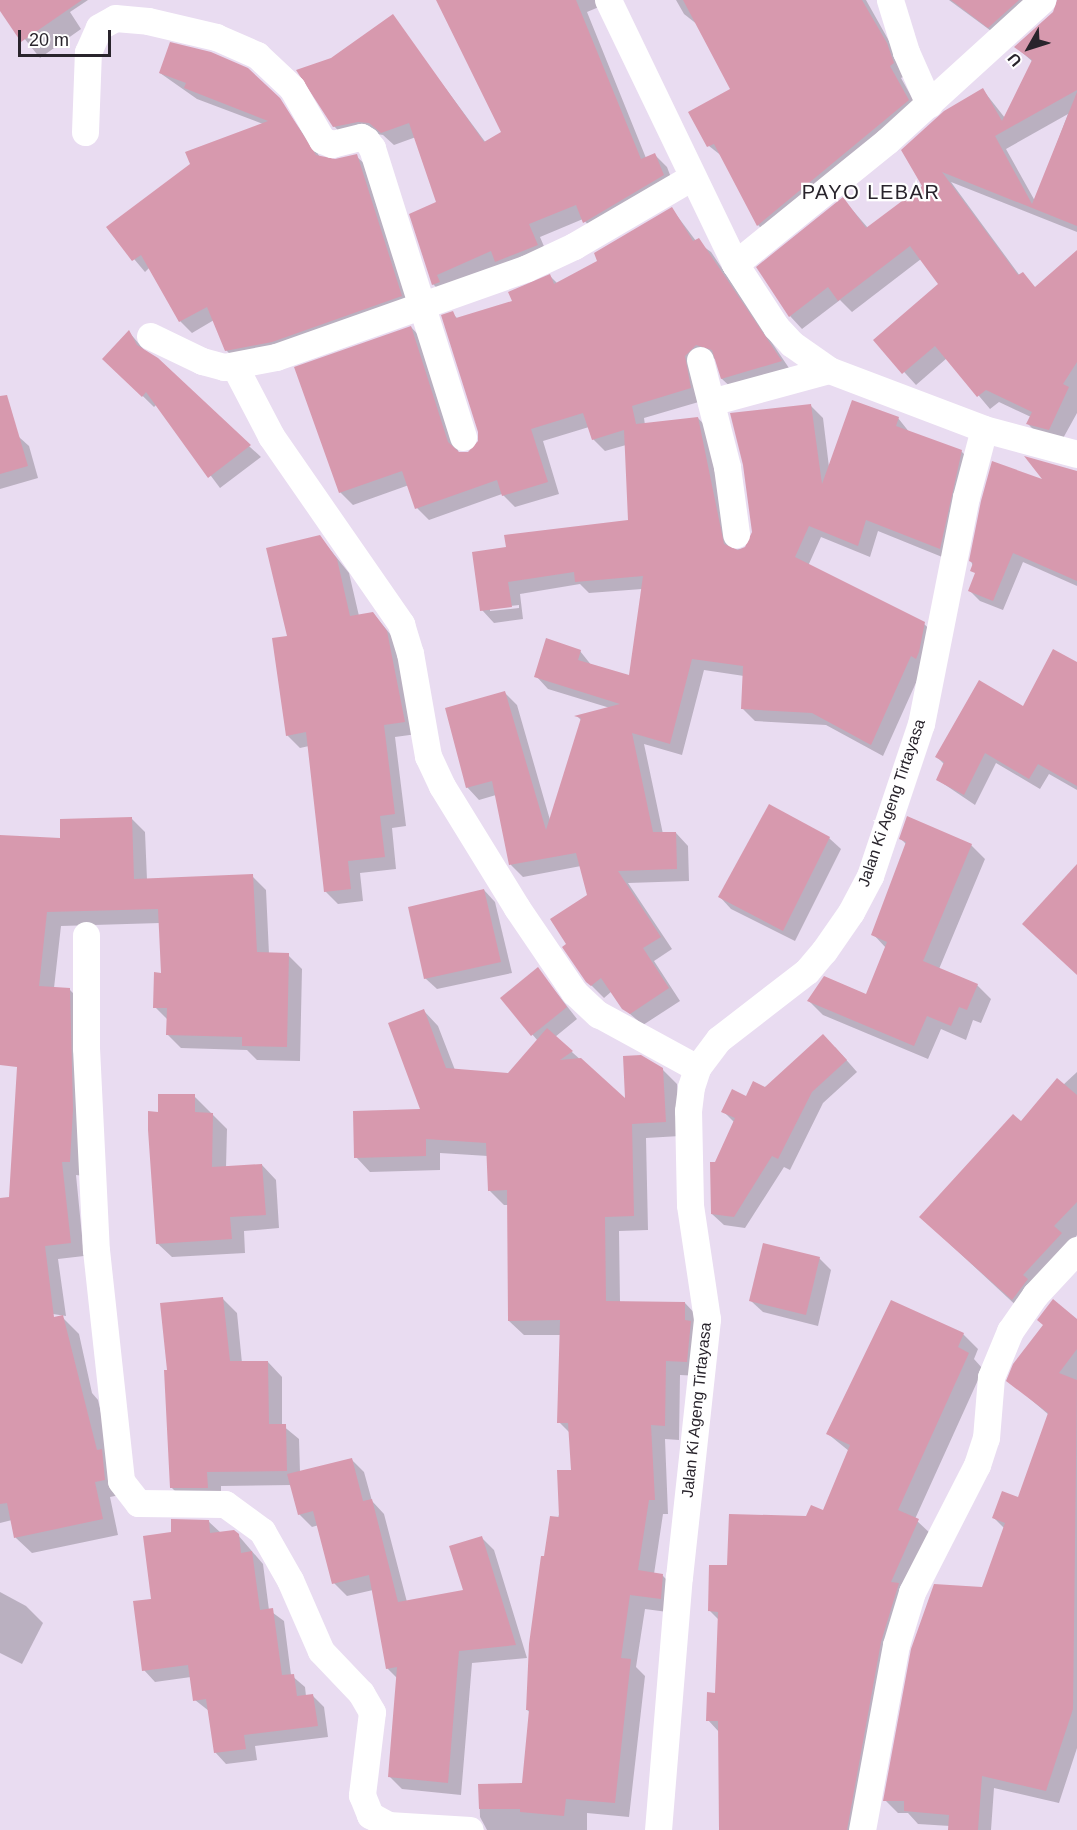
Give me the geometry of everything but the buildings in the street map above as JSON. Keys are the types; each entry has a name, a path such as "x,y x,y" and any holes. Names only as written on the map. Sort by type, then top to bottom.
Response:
{"street":[{"path":"608,0 735,264 776,327 829,370 984,429 1077,453"},
{"path":"890,0 906,52 929,104"},
{"path":"735,264 929,104 1042,0"},
{"path":"85,132 88,52 99,27 115,18 148,21 216,38 257,55 292,88 322,140 332,144 361,137 370,144 419,306 463,437"},
{"path":"150,336 202,361 235,367 313,345 574,246 693,177"},
{"path":"700,360 727,467 736,534"},
{"path":"235,367 271,436 401,624 428,756 442,786 517,908 574,992 598,1014 697,1068"},
{"path":"711,402 829,370"},
{"name":"Jalan Ki Ageng Tirtayasa","path":"658,1830 679,1577 707,1319 690,1205 688,1111 697,1068 719,1039 807,970 851,912 870,876 924,713 966,497 984,429"},
{"path":"86,935 86,1048 96,1250 121,1481 138,1503 225,1504 255,1524 290,1580 321,1651 361,1693 372,1712 362,1795 370,1815 388,1825 470,1830"},
{"path":"862,1830 896,1645 912,1592 976,1465 986,1438 991,1377 1010,1331 1035,1295 1077,1250"}],"district":[{"name":"PAYO LEBAR","path":"871,192"}]}
